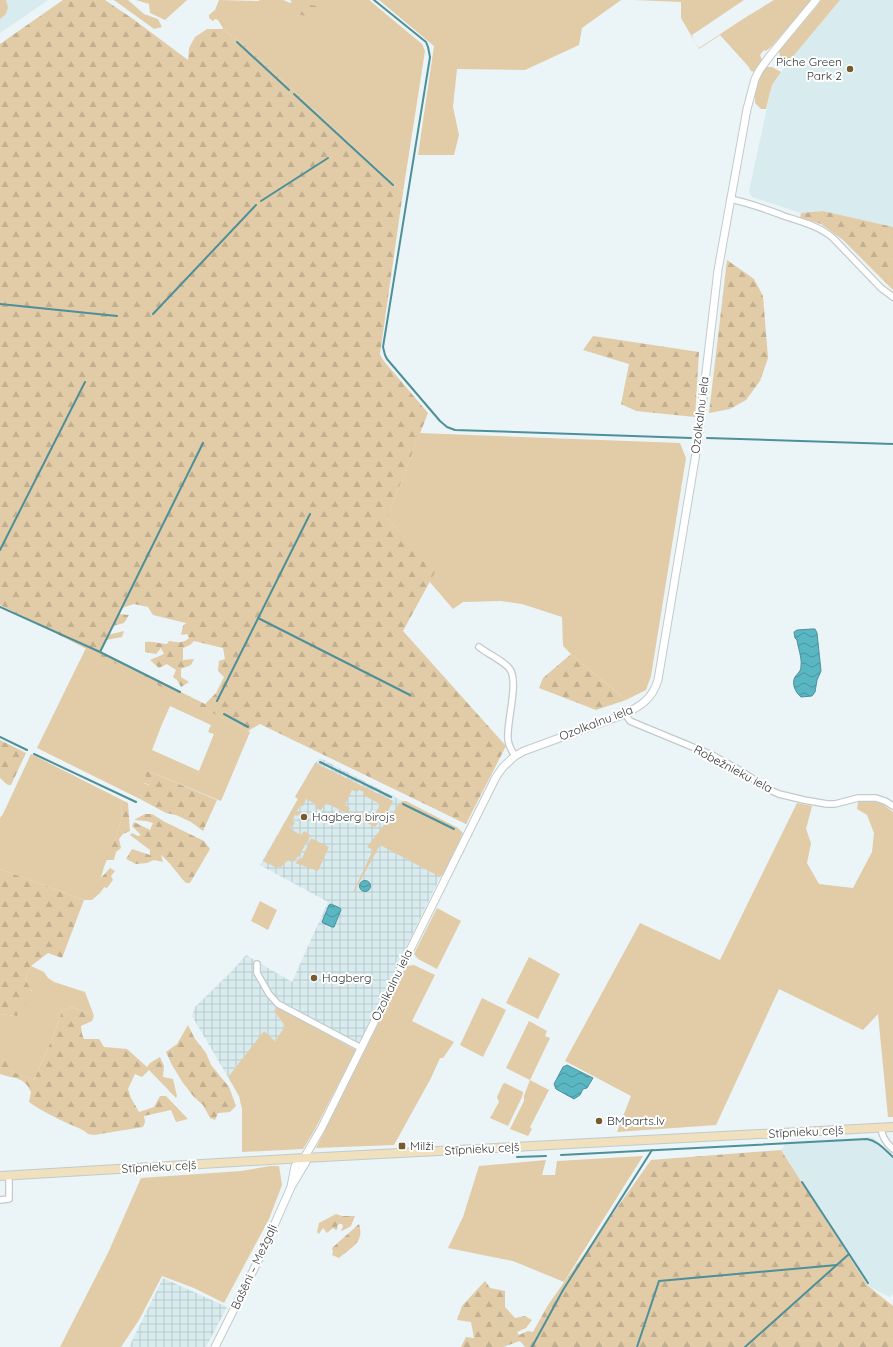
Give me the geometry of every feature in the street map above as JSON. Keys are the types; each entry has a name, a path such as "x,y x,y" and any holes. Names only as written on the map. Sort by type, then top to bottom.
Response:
{"main road":[{"name":"Stīpnieku ceļš","path":"0,1176 304,1158 893,1127"}],"street":[{"name":"Ozolkalnu iela","path":"304,1158 321,1129 496,777 515,756 553,740 625,714 643,704 655,689 658,680 698,441 718,270 747,109 755,79 759,71 768,57 816,0"},
{"path":"730,199 747,202 812,225 825,232 833,238 881,288 893,297"},
{"path":"479,647 510,669 513,678 514,690 508,741 515,756"},
{"name":"Robežnieku iela","path":"625,714 630,721 712,755 779,794 827,804 835,804 858,798 876,798 893,806"},
{"path":"257,964 257,974 269,994 278,1004 361,1048"},
{"path":"881,1128 882,1135 893,1149"},
{"name":"Bašēni – Mežgaļi","path":"215,1347 261,1256 291,1187 306,1162 304,1158"},
{"path":"0,1200 9,1199 10,1175"}],"shaded area":[{"path":"0,0 48,0 0,33"},
{"path":"840,0 893,0 893,227 823,211 801,213 752,197 749,191 772,85 790,60"},
{"path":"319,759 322,759 462,832 356,1050 277,1007 274,1011 285,1026 275,1041 264,1032 228,1077 192,1016 195,1007 246,955 292,982 328,902 260,865 298,799 295,797 315,763"},
{"path":"873,1137 893,1156 893,1294 890,1297 868,1286 781,1150 787,1142"},
{"path":"163,1278 227,1307 206,1347 129,1347"}],"green space":[{"path":"0,0 6,0 8,7 6,14 0,19"},
{"path":"63,0 105,0 188,60 189,48 195,37 207,29 222,29 241,42 403,192 380,354 383,360 428,413 387,518 435,572 403,631 506,746 466,824 260,724 248,731 0,605 0,44","holes":["134,604 148,607 153,615 186,623 183,626 181,635 187,634 189,638 184,641 169,641 167,644 145,642 145,652 156,654 161,648 164,654 150,660 159,668 167,664 176,670 173,677 177,680 181,687 189,682 181,677 181,669 191,665 194,659 183,660 183,648 190,645 194,641 223,648 225,659 219,661 218,671 224,677 216,693 205,704 100,652 106,640 122,637 124,631 108,635 113,626 124,623 129,615 119,614 122,608"]},
{"path":"114,0 128,0 144,14 158,19 162,27 154,29"},
{"path":"136,0 187,0 165,20 150,13 149,4"},
{"path":"219,0 283,0 290,3 292,2 290,0 369,0 422,44 425,51 403,192 241,42 222,29 223,28 218,20 215,19 213,21 209,18 209,15 215,10"},
{"path":"379,0 621,0 582,28 579,45 525,70 457,69 453,107 459,135 454,155 418,155 434,46"},
{"path":"634,0 744,0 692,35 694,40 681,18 681,2"},
{"path":"774,0 811,0 772,46 766,51 764,50 760,55 762,60 755,72 751,71 720,35 699,49 696,44 699,48"},
{"path":"821,0 840,0 790,60 784,60 780,57 779,51"},
{"path":"307,4 325,8 320,12 318,18 314,10 311,11 308,7 309,19 307,19 305,16 299,14 299,9"},
{"path":"767,67 772,67 781,72 772,85 766,109 761,109 755,103 755,91 764,69"},
{"path":"823,211 893,227 893,290 843,240 821,224 800,218 801,213"},
{"path":"727,260 754,279 763,296 768,358 760,381 746,400 730,409 709,413"},
{"path":"593,336 699,352 695,417 636,411 621,404 629,364 583,350"},
{"path":"420,433 680,443 686,458 651,676 646,690 626,700 571,654 563,646 562,617 522,604 501,601 463,602 453,609 429,581 434,572 387,518"},
{"path":"86,648 250,732 221,801 146,770 151,780 150,785 144,783 141,793 142,800 37,748","holes":["170,706 211,725 208,732 214,734 199,771 152,750"]},
{"path":"571,654 626,700 596,710 539,688 543,678"},
{"path":"0,740 26,753 11,785 8,785 0,778"},
{"path":"31,754 122,800 121,821 96,890 101,892 92,900 84,900 0,869 0,818"},
{"path":"315,763 393,801 389,809 375,827 355,817 354,815 356,811 373,819 380,804 363,795 364,792 352,790 345,805 350,808 346,813 326,803 321,810 315,808 317,805 306,799 303,806 300,806 297,811 300,812 298,816 295,815 292,821 295,822 293,826 289,828 301,835 304,831 310,836 299,856 292,862 288,860 281,867 275,867 263,861 298,799 295,797"},
{"path":"146,770 217,800 203,831 191,822 176,815 166,813 142,800 141,793 143,783 149,785 151,780 146,778"},
{"path":"122,800 128,803 130,831 123,834 119,839 121,848 116,852 114,860 106,860 121,821"},
{"path":"402,801 406,801 458,828 463,833 444,873 440,877 380,845 353,892 373,850 367,847"},
{"path":"869,801 881,803 893,812 893,1117 888,1117 878,1014 863,1030 779,989 716,1125 617,1132 631,1096 565,1061 640,923 720,960 797,803 812,806 806,829 811,843 807,863 819,884 853,888 872,852 874,833 867,815 857,809 858,802"},
{"path":"145,814 152,814 204,841 210,849 190,883 186,883 168,861 161,855 163,862 154,860 147,863 136,864 126,859 132,849 150,855 150,850 130,835 132,833 138,836 141,835 132,826 134,822 150,830 153,823 134,820"},
{"path":"311,838 329,847 318,871 295,863 302,858"},
{"path":"110,868 115,871 111,876 113,880 107,888 104,887 101,892 95,890 101,878"},
{"path":"0,869 84,900 62,958 48,953 31,966 25,979 32,991 28,1000 17,1016 0,1014"},
{"path":"260,901 277,910 268,930 251,921"},
{"path":"437,908 461,921 437,969 418,959 414,954"},
{"path":"529,957 560,974 538,1019 506,1003"},
{"path":"414,965 435,975 412,1021 454,1042 443,1058 440,1058 431,1078 394,1145 316,1148 407,966"},
{"path":"31,966 44,972 48,978 54,982 85,992 94,1016 72,1007 62,1011 54,1034 34,1080 10,1071 10,1065 0,1055 0,1014 17,1016 32,991 25,979"},
{"path":"482,998 506,1010 483,1057 460,1045"},
{"path":"72,1007 94,1016 92,1021 81,1026 84,1039 99,1039 104,1047 127,1049 147,1067 150,1063 160,1057 164,1066 163,1077 173,1079 177,1096 176,1098 149,1070 142,1077 135,1074 128,1089 139,1112 154,1107 160,1096 166,1096 188,1119 176,1122 171,1110 144,1116 145,1122 143,1127 94,1135 88,1134 82,1129 43,1111 29,1102 31,1092 25,1083 18,1079 0,1074 0,1055 11,1065 10,1071 34,1080 54,1034 62,1011"},
{"path":"277,1007 356,1050 314,1131 303,1149 242,1152 242,1109 239,1096 228,1077 264,1031 275,1041 285,1026 274,1011"},
{"path":"529,1021 547,1031 545,1036 550,1038 530,1080 506,1068"},
{"path":"188,1025 195,1039 206,1053 211,1065 229,1087 236,1106 230,1112 218,1113 215,1120 210,1118 203,1105 194,1097 183,1083 166,1052 177,1044"},
{"path":"530,1080 549,1090 530,1127 532,1129 528,1136 510,1129 524,1101 524,1096"},
{"path":"505,1083 523,1092 508,1126 490,1118 499,1102 497,1097 503,1084"},
{"path":"781,1150 868,1286 893,1306 893,1347 525,1347 520,1341 503,1347 461,1347 466,1337 474,1338 471,1322 457,1320 462,1306 485,1281 490,1288 505,1291 505,1307 515,1318 525,1316 532,1320 526,1328 517,1332 519,1335 528,1331 533,1332 548,1305 651,1160"},
{"path":"643,1156 564,1282 513,1261 448,1248 463,1217 479,1166 546,1160 542,1175 555,1175 557,1161"},
{"path":"279,1166 282,1185 269,1219 224,1303 194,1288 162,1276 139,1320 121,1347 60,1347 108,1253 141,1178 241,1171"},
{"path":"336,1214 342,1216 355,1216 351,1226 342,1231 342,1224 339,1224 336,1230 333,1228 327,1233 323,1228 319,1234 317,1232 319,1223"},
{"path":"359,1224 360,1236 356,1244 339,1258 332,1255 332,1248"}],"water":[{"path":"815,629 817,633 821,671 817,680 815,692 812,696 801,697 797,693 794,685 794,680 799,672 801,663 794,632 797,630"},
{"path":"365,880 369,882 371,886 369,890 365,892 361,890 359,886 361,882"},
{"path":"331,904 340,908 341,910 334,927 322,922 329,905"},
{"path":"567,1065 593,1078 587,1088 583,1089 580,1095 574,1099 556,1089 554,1084 563,1067"}],"waterway":[{"path":"374,0 426,42 430,57 383,347 387,359 440,421 447,427 455,430 691,438"},
{"path":"237,42 289,90"},
{"path":"294,94 393,185"},
{"path":"261,201 328,158"},
{"path":"153,314 256,205"},
{"path":"0,304 117,316"},
{"path":"0,550 85,382"},
{"path":"707,438 893,444"},
{"path":"100,652 203,443"},
{"path":"217,701 310,514"},
{"path":"0,607 100,652 180,692"},
{"path":"258,618 410,695"},
{"path":"224,714 248,727"},
{"path":"0,737 27,750"},
{"path":"34,754 136,802"},
{"path":"320,762 391,797"},
{"path":"403,804 454,829"},
{"path":"561,1155 867,1139 878,1144 893,1157"},
{"path":"532,1347 563,1290 652,1150"},
{"path":"517,1157 546,1156"},
{"path":"802,1182 868,1283"},
{"path":"745,1347 849,1254"},
{"path":"637,1347 659,1281 837,1265"}],"place":[{"name":"Piche Green Park 2","path":"850,69"},
{"name":"Hagberg birojs","path":"304,817"},
{"name":"Hagberg","path":"314,978"},
{"name":"BMparts.lv","path":"599,1121"},
{"name":"Milži","path":"402,1146"}]}
